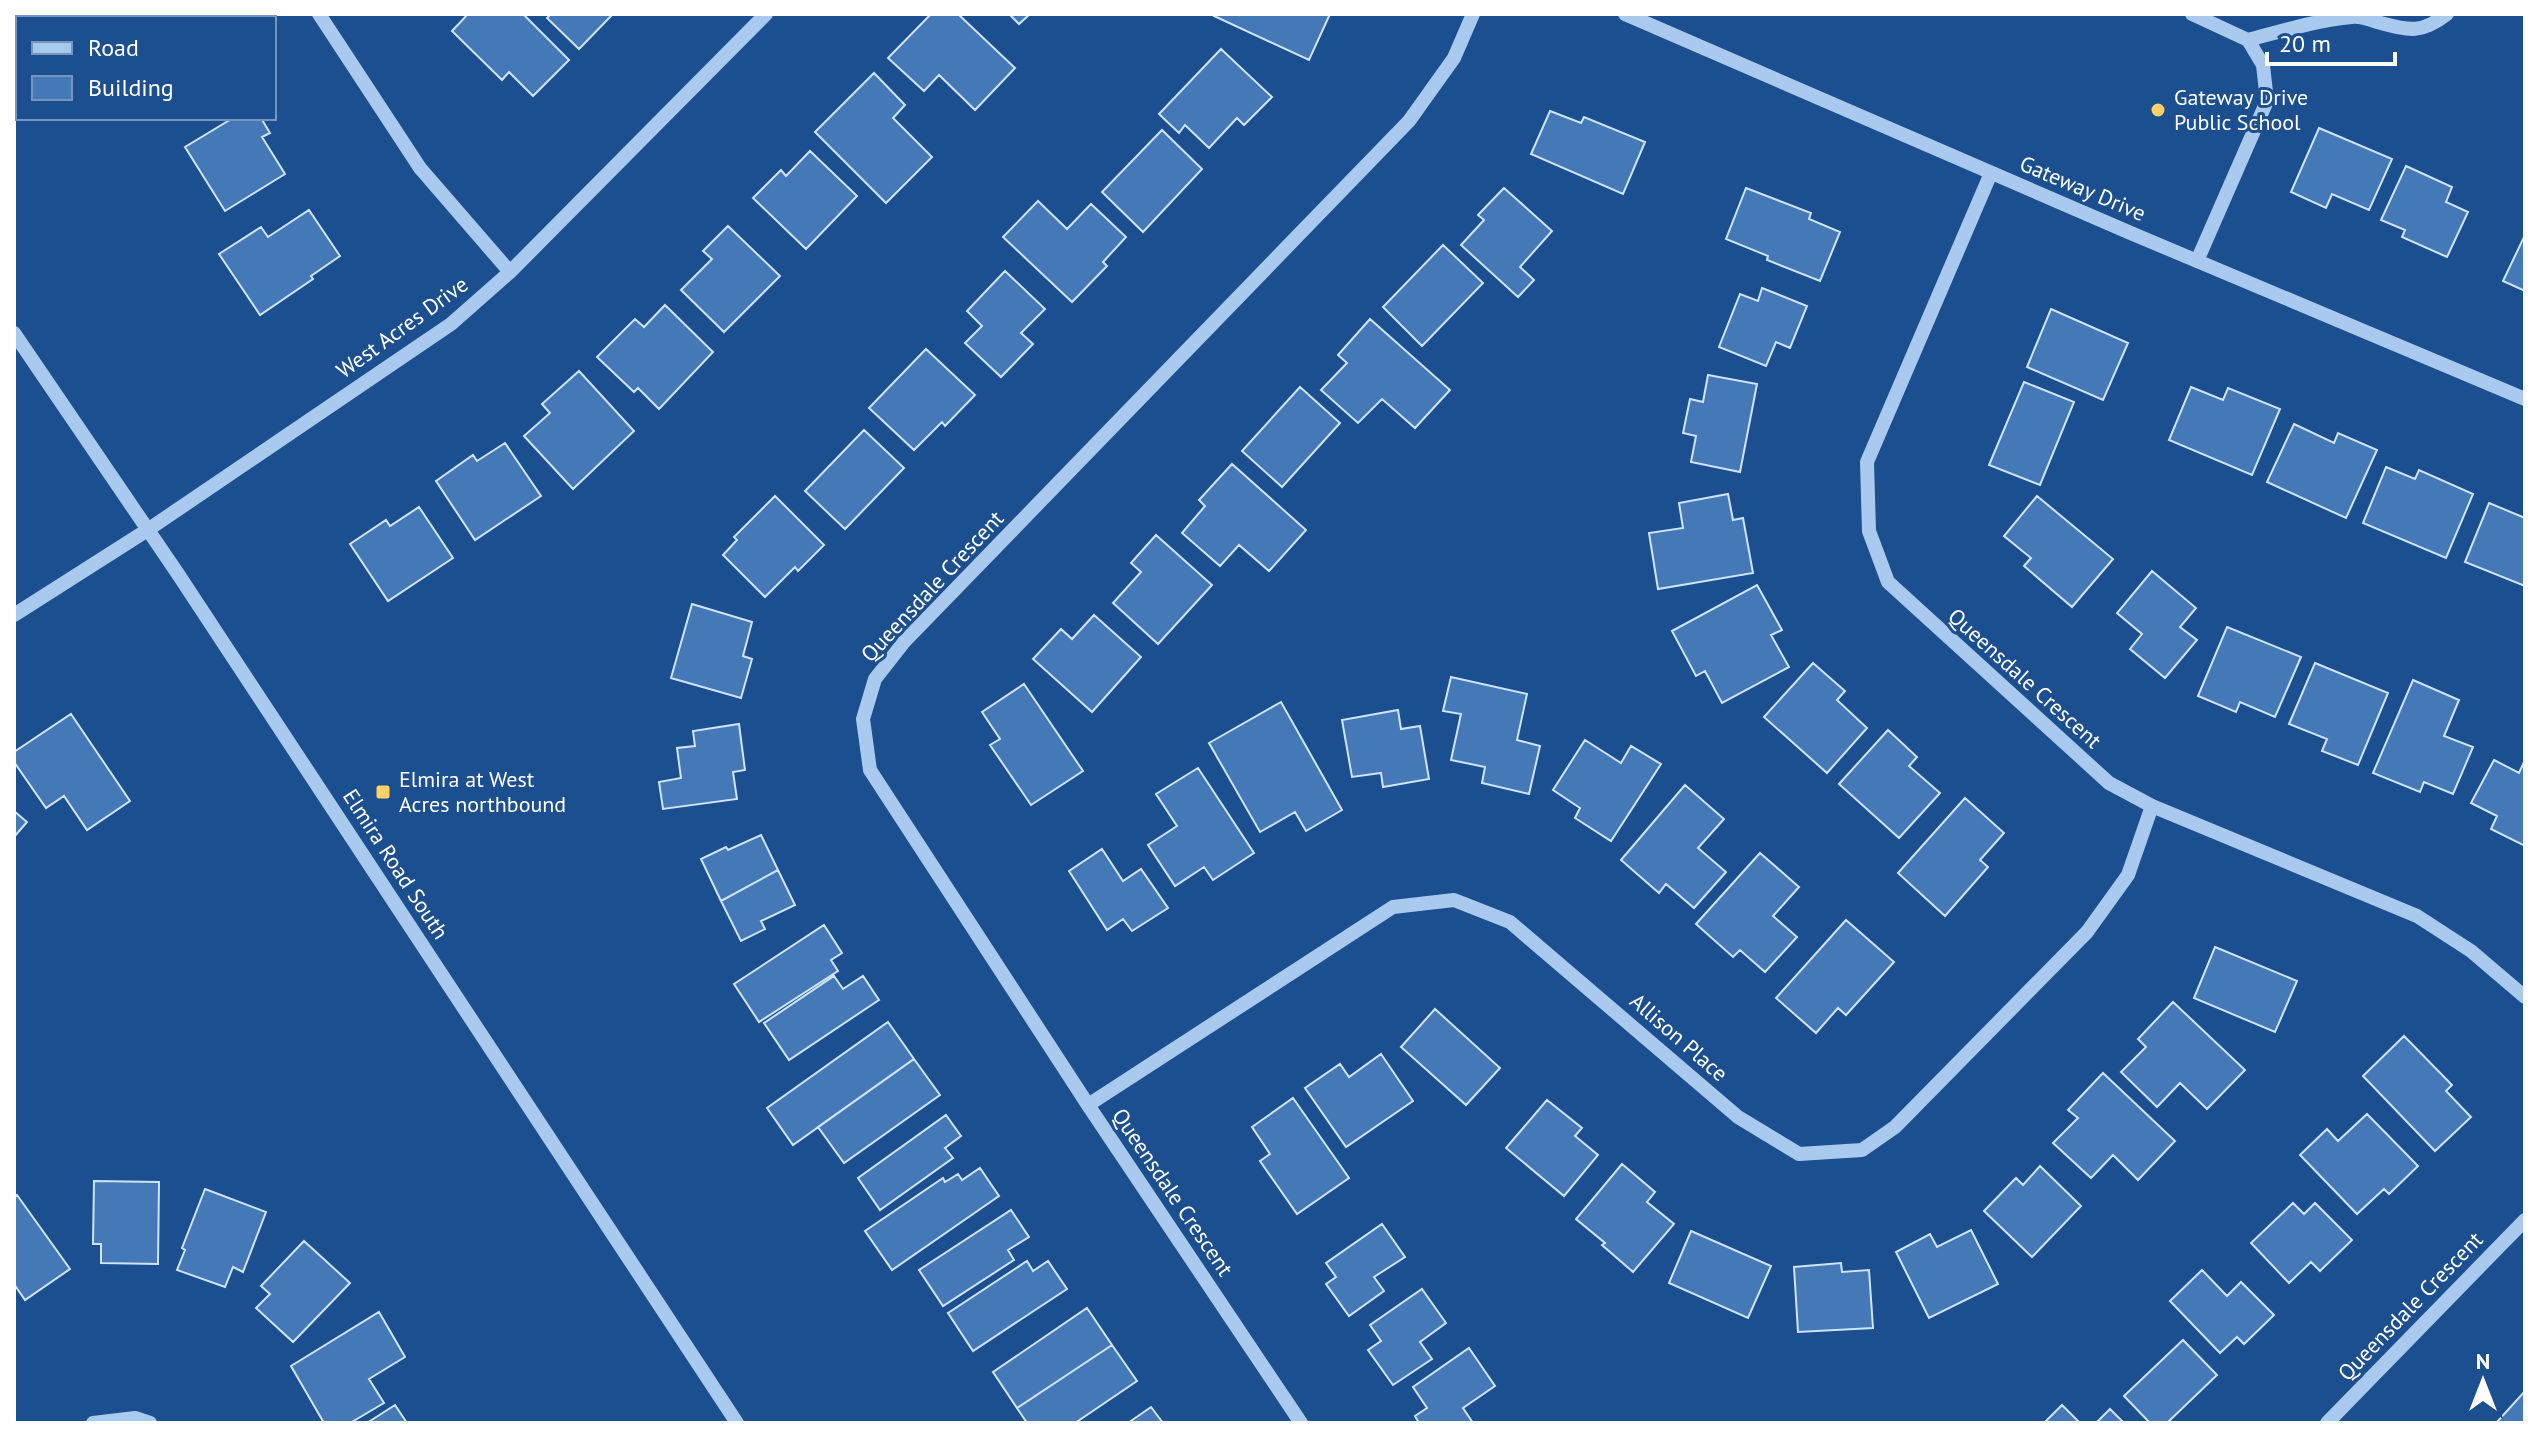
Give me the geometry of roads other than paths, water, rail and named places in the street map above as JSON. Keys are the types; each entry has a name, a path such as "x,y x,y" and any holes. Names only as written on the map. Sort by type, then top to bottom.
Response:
{"street":[{"path":"319,14 420,168 510,272"},
{"name":"West Acres Drive","path":"14,615 149,529 451,324 510,272 766,14"},
{"name":"Queensdale Crescent","path":"1301,1423 1088,1105 870,770 863,719 875,679 904,642 1409,121 1454,58 1473,14"},
{"path":"2192,14 2248,40 2263,65 2267,101 2197,261"},
{"path":"2248,40 2330,19 2358,16 2405,29 2421,30 2447,14"},
{"name":"Gateway Drive","path":"1630,15 1991,173 2525,399"},
{"name":"Queensdale Crescent","path":"1991,173 1867,462 1869,531 1888,582 2109,783 2152,806 2417,916 2471,951 2525,997"},
{"name":"Elmira Road South","path":"14,333 149,529 737,1423"},
{"name":"Allison Place","path":"1088,1105 1393,907 1454,900 1510,922 1738,1117 1799,1154 1862,1150 1895,1127 2087,932 2128,875 2152,806"},
{"name":"Queensdale Crescent","path":"2327,1423 2525,1220"},
{"path":"93,1423 135,1418 150,1423"}],"place":[{"name":"Gateway Drive Public School","path":"2158,110"},
{"name":"Elmira at West Acres northbound","path":"383,792"}]}
